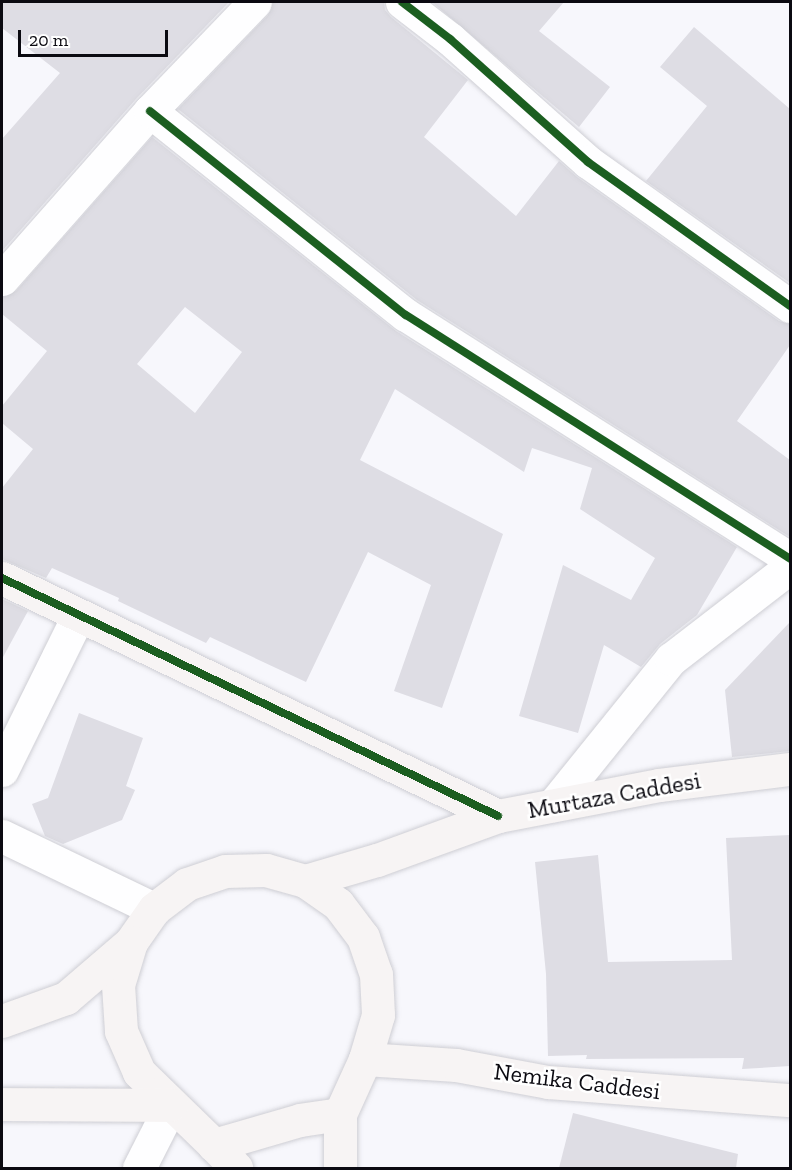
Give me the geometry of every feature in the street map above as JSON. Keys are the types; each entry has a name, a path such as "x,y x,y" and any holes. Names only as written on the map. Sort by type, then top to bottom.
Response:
{"main road":[{"path":"2,578 498,816"},
{"name":"Murtaza Caddesi","path":"305,881 377,860 498,816 659,785 790,769"},
{"path":"2,1021 66,998 131,942 154,909 187,884 225,871 266,870 305,881 338,904 363,937 376,974 378,1015 365,1059 340,1114 340,1168"},
{"path":"131,942 118,985 121,1030 139,1072 236,1168"},
{"name":"Nemika Caddesi","path":"365,1059 456,1065 548,1082 790,1100"},
{"path":"2,1104 171,1105"},
{"path":"214,1145 300,1120 340,1114"}],"street":[{"path":"2,279 150,111 255,2"},
{"path":"402,2 450,39 588,162 790,306"},
{"path":"150,111 406,315 790,559"},
{"path":"553,805 671,659 790,567"},
{"path":"2,770 78,616"},
{"path":"2,836 154,909"},
{"path":"140,1168 171,1105"}],"building":[{"path":"2,2 229,2 136,99 2,251 2,139 60,73 2,28"},
{"path":"273,2 384,2 385,10 391,17 468,80 424,137 516,216 559,161 577,177 779,321 790,324 790,345 737,421 790,460 790,537 417,300 178,109 268,15"},
{"path":"432,2 564,2 539,31 610,87 579,127"},
{"path":"694,27 790,109 790,283 646,181 707,106 660,67"},
{"path":"152,137 396,331 737,547 697,615 660,644 641,667 604,645 578,733 519,716 563,565 631,600 655,558 580,509 592,468 532,448 524,472 395,389 360,460 503,534 442,708 394,691 431,585 368,552 306,682 210,637 206,643 118,601 119,598 52,568 46,578 2,559 2,488 33,449 2,423 2,406 47,351 2,314 2,297 16,291","holes":["185,307 242,352 195,413 137,364"]},
{"path":"2,599 28,611 2,659"},
{"path":"790,622 790,751 732,757 725,690"},
{"path":"79,713 143,738 126,786 135,790 122,820 63,844 45,836 32,804 48,798"},
{"path":"790,835 790,1066 742,1069 744,1058 586,1059 587,1055 548,1056 546,974 535,862 598,855 608,962 732,960 726,838"},
{"path":"573,1113 738,1154 736,1168 559,1168"}],"cycle path":[{"path":"402,2 450,39 588,162 790,306"},
{"path":"150,111 406,315 790,559"},
{"path":"2,578 498,816"}]}
